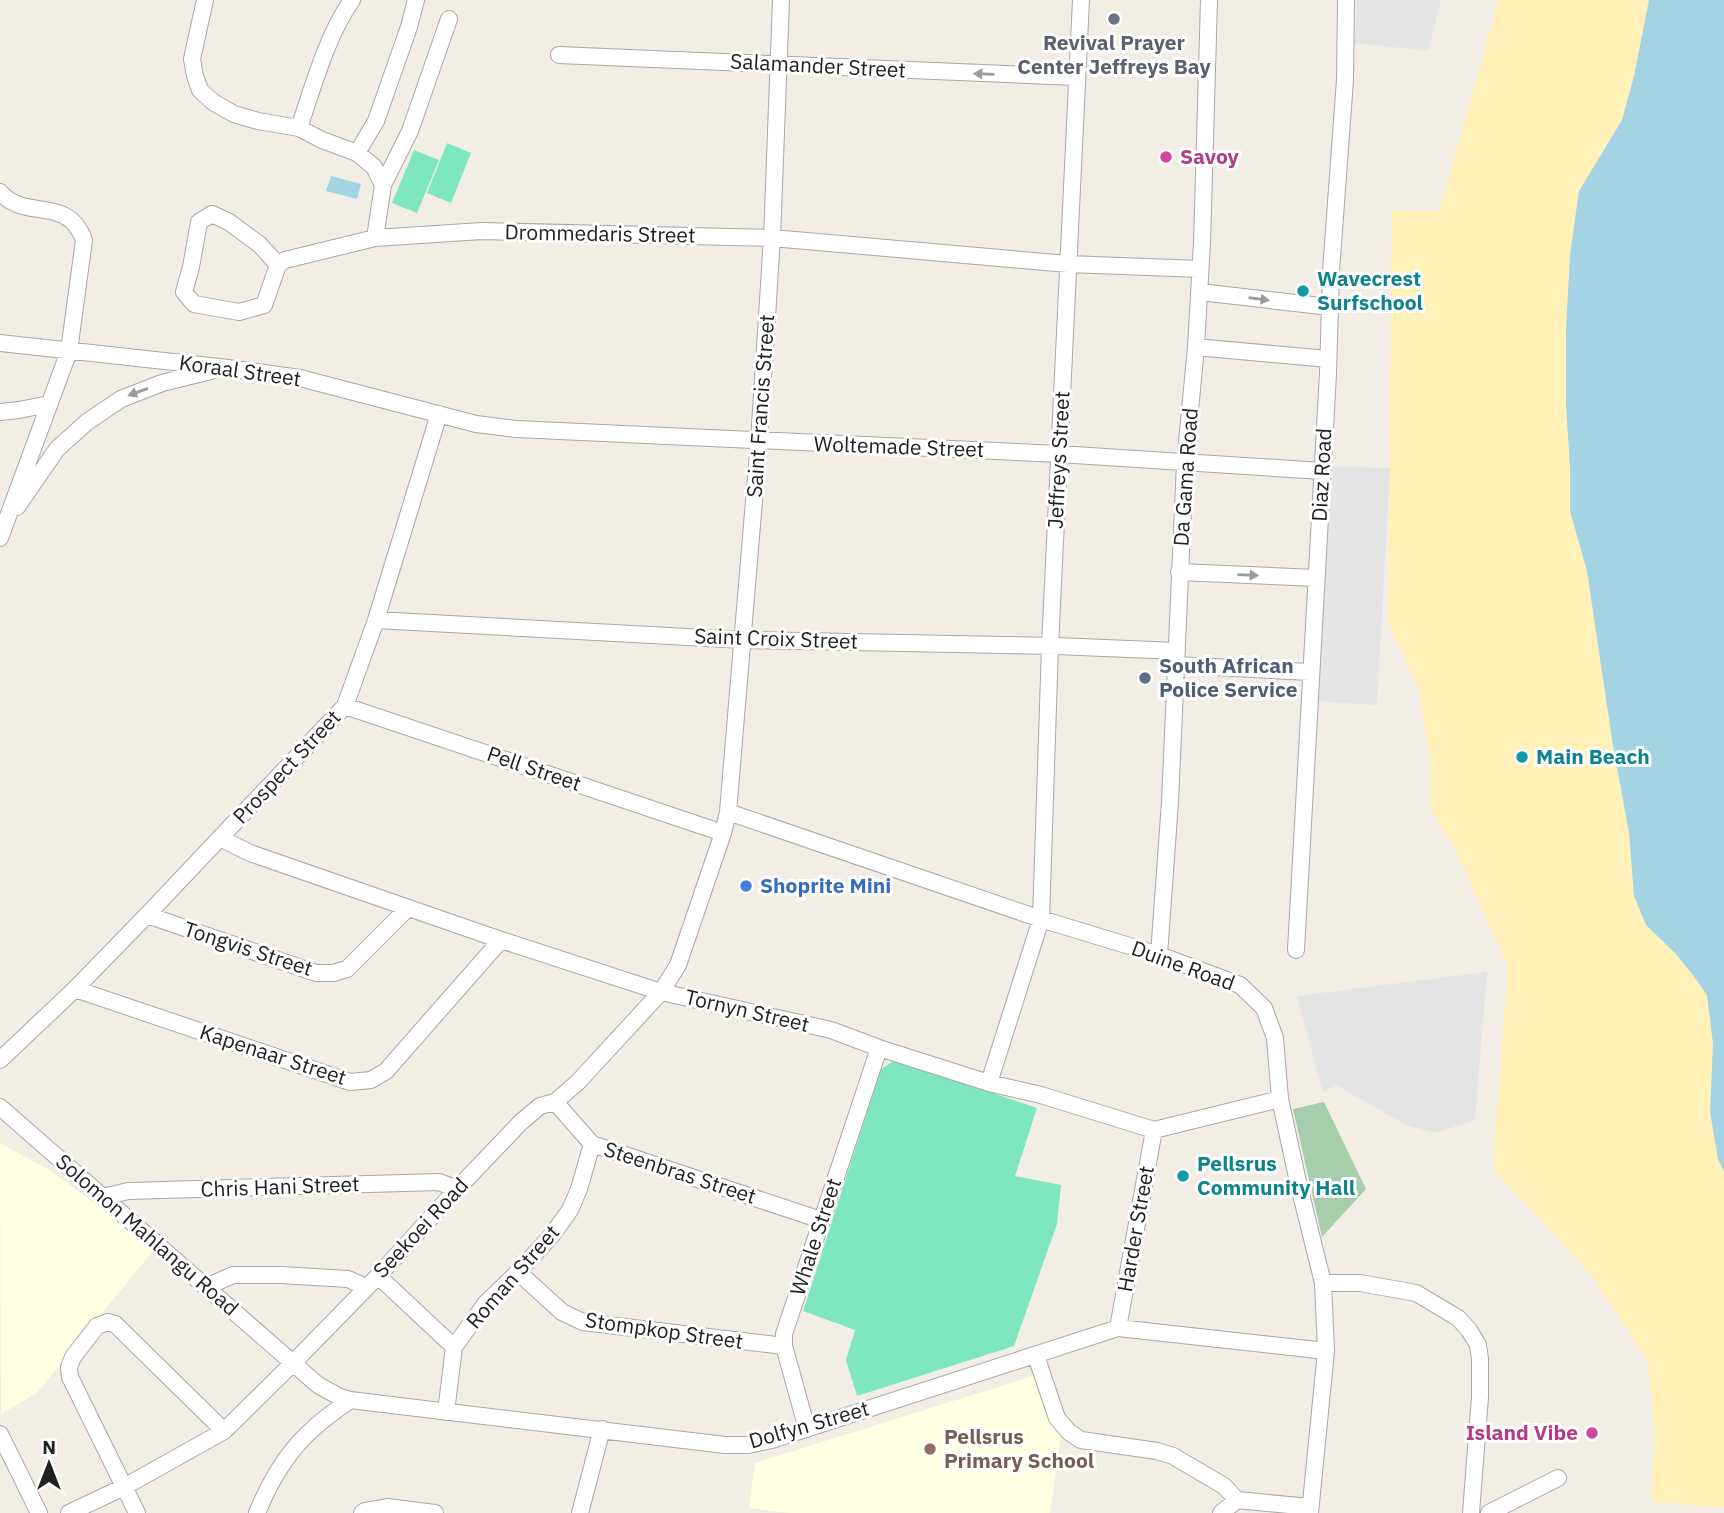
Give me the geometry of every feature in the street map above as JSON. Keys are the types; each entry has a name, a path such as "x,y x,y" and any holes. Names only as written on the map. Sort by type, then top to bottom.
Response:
{"street":[{"path":"205,0 192,59 200,90 213,102 234,114 299,128 357,153 374,167 383,185"},
{"path":"299,128 322,62 344,11 352,0"},
{"path":"357,153 376,121 416,0"},
{"name":"Saint Francis Street","path":"661,992 678,965 728,812 759,441 772,238 781,0"},
{"name":"Jeffreys Street","path":"989,1083 1041,919 1050,646 1081,0"},
{"name":"Da Gama Road","path":"1159,955 1170,802 1185,463 1200,292 1209,0"},
{"name":"Diaz Road","path":"1296,950 1330,307 1345,80 1346,0"},
{"path":"375,238 383,185 410,131 449,19"},
{"name":"Salamander Street","path":"559,55 1076,77"},
{"path":"0,192 13,203 58,212 72,219 80,228 84,240 69,351 2,532"},
{"path":"212,214 229,222 260,245 278,265 264,305 239,312 194,304 184,292 200,222 212,214"},
{"name":"Drommedaris Street","path":"278,265 285,260 375,238 482,231 772,238 1068,264 1200,270"},
{"path":"1200,292 1330,307"},
{"name":"Koraal Street","path":"0,343 300,378 476,424"},
{"path":"1196,347 1328,359"},
{"path":"2,532 57,449 86,422 121,399 187,376 228,368"},
{"path":"0,412 49,404"},
{"name":"Prospect Street","path":"0,1060 75,989 345,706 376,620 439,414"},
{"name":"Woltemade Street","path":"476,424 516,429 1059,454 1322,471"},
{"path":"1180,572 1316,578"},
{"name":"Saint Croix Street","path":"376,620 743,640 1050,646 1310,672"},
{"name":"Pell Street","path":"345,706 723,833"},
{"name":"Duine Road","path":"728,812 1041,919 1159,955 1240,985 1264,1008 1275,1038 1280,1099 1323,1283 1326,1352 1310,1510"},
{"name":"Tornyn Street","path":"220,838 250,853 500,940 661,992 831,1030 989,1083 1041,1095 1154,1130"},
{"name":"Tongvis Street","path":"147,915 316,973 333,973 346,969 408,908"},
{"name":"Kapenaar Street","path":"75,989 349,1082 371,1080 386,1071 500,940"},
{"name":"Seekoei Road","path":"69,1513 124,1487 224,1431 372,1281 521,1122 540,1106 555,1102 578,1082 661,992"},
{"name":"Whale Street","path":"807,1429 784,1346 784,1334 879,1048"},
{"path":"1154,1130 1280,1099"},
{"name":"Steenbras Street","path":"555,1102 592,1144 821,1220"},
{"name":"Solomon Mahlangu Road","path":"0,1107 293,1363"},
{"name":"Harder Street","path":"1118,1328 1154,1130"},
{"name":"Roman Street","path":"446,1412 454,1347 486,1303 552,1235 570,1210 592,1144"},
{"name":"Chris Hani Street","path":"103,1197 128,1191 439,1182 457,1189"},
{"name":"Stompkop Street","path":"518,1272 562,1312 583,1322 784,1346"},
{"path":"206,1287 233,1275 372,1281 454,1347"},
{"path":"1323,1283 1360,1283 1416,1293 1458,1318 1474,1338 1480,1359 1480,1397 1471,1513"},
{"path":"137,1513 70,1377 69,1367 73,1357 97,1326 108,1322 115,1324 224,1431"},
{"name":"Dolfyn Street","path":"293,1363 318,1385 350,1400 725,1445 748,1445 807,1429 1118,1328 1326,1352"},
{"path":"1036,1356 1057,1418 1069,1432 1081,1440 1157,1451 1173,1456 1224,1486 1237,1500 1310,1510"},
{"path":"257,1513 281,1466 314,1427 350,1400"},
{"path":"580,1513 602,1429"},
{"path":"0,1434 39,1513"},
{"path":"1489,1513 1558,1478"},
{"path":"1221,1513 1237,1500"},
{"path":"362,1513 387,1507 435,1513"}],"shaded area":[{"path":"1357,0 1441,0 1428,51 1355,43"},
{"path":"1326,466 1390,468 1377,705 1314,701"},
{"path":"1487,972 1475,1120 1435,1133 1406,1125 1336,1085 1323,1093 1297,996"},
{"path":"1324,1102 1366,1189 1322,1237 1293,1109"},
{"path":"0,1143 51,1171 155,1248 37,1393 1,1414"},
{"name":"Pellsrus Primary School","path":"1033,1376 1061,1434 1050,1513 790,1513 749,1508 755,1463"}],"sand":[{"name":"Main Beach","path":"1499,0 1649,0 1622,120 1579,191 1570,255 1566,330 1570,511 1587,571 1613,746 1629,832 1634,896 1646,925 1675,953 1707,995 1713,1044 1710,1112 1718,1159 1724,1172 1724,1508 1651,1501 1655,1433 1648,1361 1593,1277 1493,1168 1508,967 1456,850 1431,809 1431,767 1419,689 1388,622 1392,210 1439,212"}],"green space":[{"path":"447,143 471,153 451,203 427,193"},
{"path":"414,150 439,160 417,213 392,203"},
{"path":"895,1060 1037,1108 1015,1176 1061,1185 1057,1224 1014,1346 857,1396 846,1360 855,1330 803,1311 881,1069"}],"water":[{"path":"1649,0 1724,0 1724,1172 1718,1159 1710,1112 1713,1044 1707,995 1675,953 1646,925 1634,896 1629,832 1613,746 1587,571 1570,511 1566,330 1570,255 1579,191 1622,120"},
{"path":"331,176 361,184 357,199 326,191"}],"place":[{"name":"Revival Prayer Center Jeffreys Bay","path":"1114,19"},
{"name":"Savoy","path":"1166,157"},
{"name":"Wavecrest Surfschool","path":"1303,291"},
{"name":"South African Police Service","path":"1145,678"},
{"name":"Main Beach","path":"1522,757"},
{"name":"Shoprite Mini","path":"746,886"},
{"name":"Pellsrus Community Hall","path":"1183,1176"},
{"name":"Island Vibe","path":"1592,1433"},
{"name":"Pellsrus Primary School","path":"930,1449"}]}
